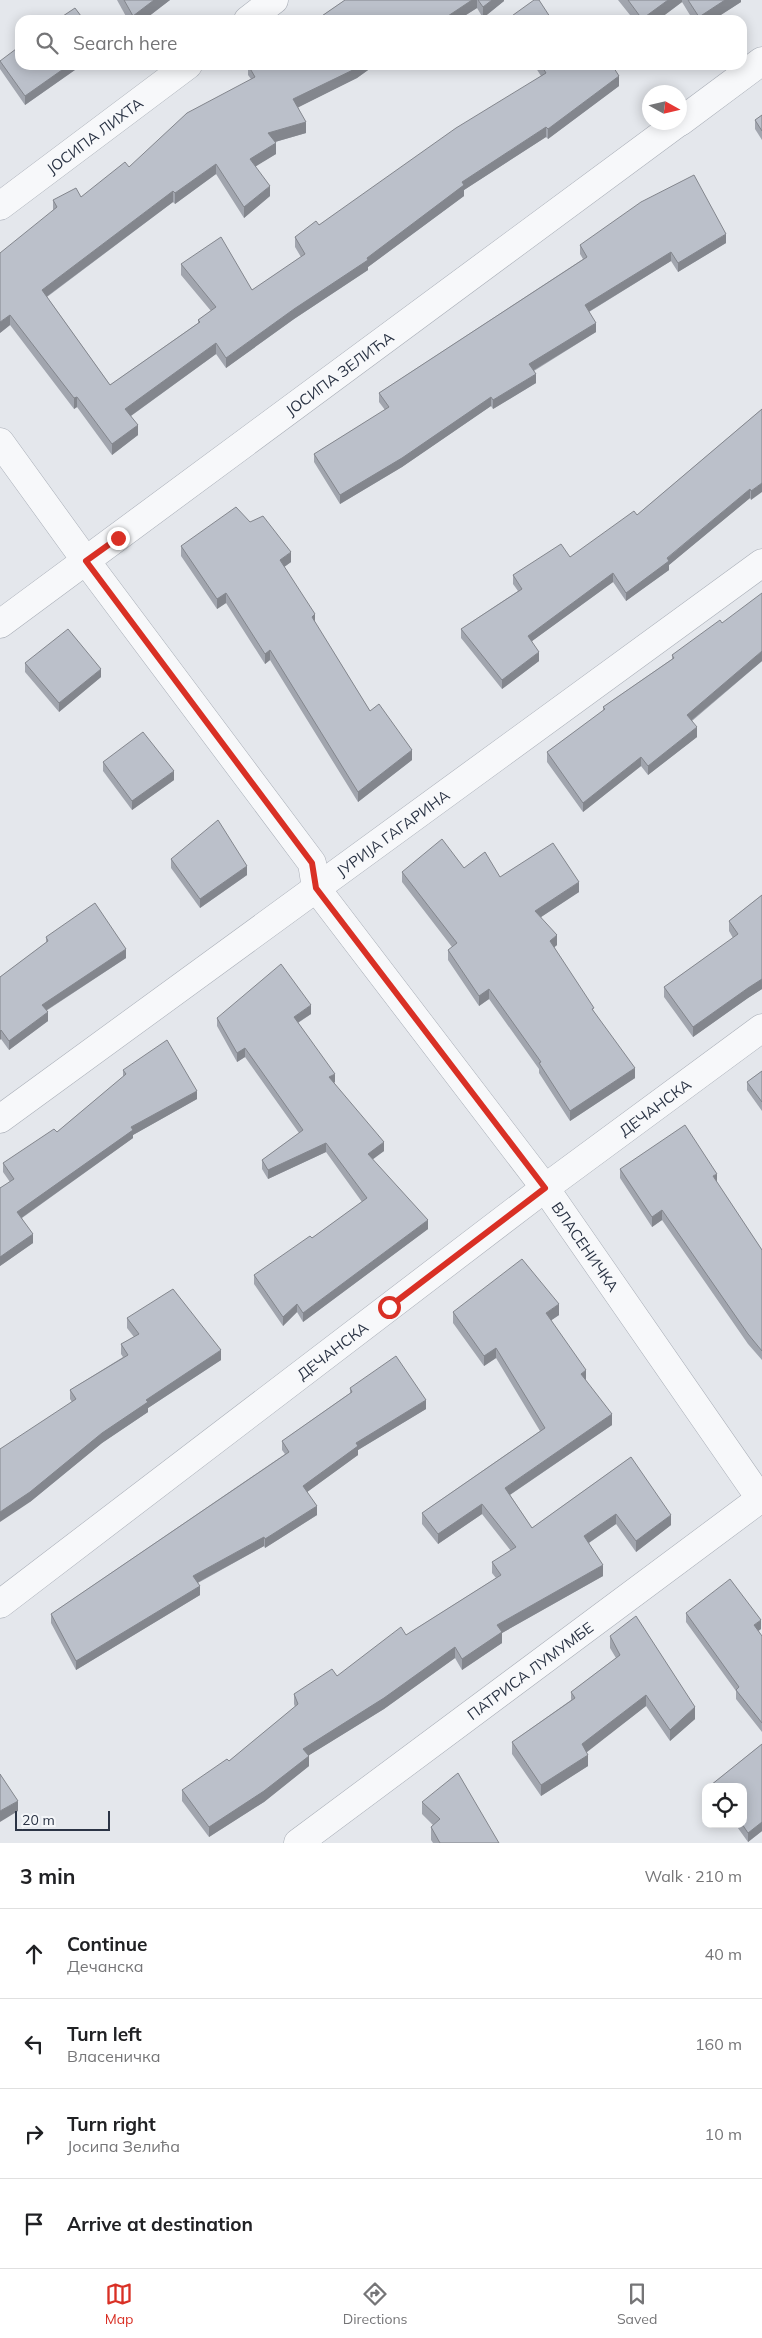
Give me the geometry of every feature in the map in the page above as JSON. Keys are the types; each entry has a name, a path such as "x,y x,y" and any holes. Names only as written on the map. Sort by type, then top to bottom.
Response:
{"street":[{"path":"254,15 274,0"},
{"name":"ЈОСИПА ЗЕЛИЋА","path":"687,116 762,61"},
{"name":"ЈОСИПА ЛИХТА","path":"0,206 181,70"},
{"name":"ЈОСИПА ЗЕЛИЋА","path":"0,624 668,130"},
{"name":"ВЛАСЕНИЧКА","path":"0,442 86,561 312,863 316,888 545,1188 761,1500"},
{"name":"ЈУРИЈА ГАГАРИНА","path":"0,1119 762,563"},
{"name":"ДЕЧАНСКА","path":"0,1604 545,1188 762,1028"},
{"name":"ПАТРИСА ЛУМУМБЕ","path":"298,1843 761,1500"}],"building":[{"path":"124,0 154,0 134,15 132,15"},
{"path":"345,0 472,0 450,15 323,15"},
{"path":"478,0 492,0 483,7"},
{"path":"534,0 539,0 549,15 513,15"},
{"path":"628,0 668,0 647,15 639,15"},
{"path":"688,0 725,0 702,15 698,15"},
{"path":"75,8 80,15 64,15"},
{"path":"15,50 15,70 62,70 25,96 0,61"},
{"path":"251,70 353,70 293,99 306,122 268,133 276,143 250,159 270,186 244,207 216,164 175,193 173,191 42,290 110,385 200,322 198,320 216,307 181,264 221,237 252,290 305,254 295,237 316,221 319,225 456,128 546,73 544,70 615,70 619,76 548,129 546,127 462,182 464,185 367,258 368,260 294,309 226,358 216,343 125,409 138,425 112,444 77,397 74,398 10,315 0,322 0,253 57,207 53,200 76,188 81,197 125,162 129,167 187,113 255,77"},
{"path":"762,115 762,131 755,120"},
{"path":"694,175 726,234 678,263 671,252 585,305 596,323 529,364 536,374 493,400 491,397 402,458 340,495 314,454 389,407 379,393 587,257 580,245 641,202"},
{"path":"762,409 762,483 751,491 750,489 667,558 669,561 626,593 613,573 528,636 539,652 502,680 461,629 522,589 513,575 561,544 570,557 634,511 637,515"},
{"path":"236,507 250,522 263,516 291,552 280,560 315,614 312,617 370,711 379,704 412,750 358,792 270,650 265,654 226,593 217,599 181,546"},
{"path":"762,593 762,651 687,715 697,727 648,766 641,757 583,803 547,752 605,709 603,707 674,658 672,655 720,620 722,623"},
{"path":"68,629 101,669 59,703 25,663"},
{"path":"143,732 174,771 132,801 103,762"},
{"path":"218,820 247,866 200,899 171,859"},
{"path":"442,839 464,868 485,852 500,877 553,843 579,882 535,911 557,935 550,941 594,1008 592,1009 635,1068 570,1111 539,1063 541,1062 489,989 479,996 448,950 457,943 402,872"},
{"path":"762,895 762,979 693,1027 664,987 738,934 729,921"},
{"path":"95,903 126,949 42,1005 48,1012 9,1041 0,1031 0,977 48,941 46,937"},
{"path":"281,964 311,1005 294,1017 335,1074 329,1077 384,1142 368,1154 428,1220 303,1313 297,1304 283,1317 254,1275 310,1236 312,1238 367,1198 326,1143 268,1170 262,1160 303,1130 245,1048 237,1053 217,1018"},
{"path":"167,1040 197,1091 131,1127 133,1130 17,1212 33,1234 0,1257 0,1188 14,1179 3,1163 54,1129 57,1132 126,1074 123,1070"},
{"path":"762,1071 762,1102 747,1082"},
{"path":"685,1125 717,1174 713,1176 762,1250 762,1351 748,1334 662,1210 652,1217 620,1169"},
{"path":"522,1259 559,1304 546,1313 586,1370 581,1374 612,1414 505,1488 532,1528 631,1457 671,1515 636,1541 616,1514 584,1536 603,1565 497,1625 502,1632 462,1659 455,1647 384,1698 303,1749 309,1756 264,1791 209,1827 182,1790 227,1759 229,1761 298,1704 294,1694 332,1669 337,1676 401,1627 406,1635 501,1575 492,1562 516,1547 482,1504 438,1534 422,1513 545,1428 496,1348 484,1356 453,1312"},
{"path":"173,1289 221,1350 146,1400 148,1402 102,1433 30,1492 0,1512 0,1449 76,1399 70,1390 128,1355 121,1344 139,1334 127,1318"},
{"path":"396,1356 426,1400 356,1443 358,1446 303,1486 317,1506 265,1539 264,1537 193,1576 200,1586 76,1661 51,1614 289,1452 282,1441 352,1392 350,1388"},
{"path":"730,1579 761,1620 754,1625 762,1636 762,1723 736,1690 739,1687 686,1613"},
{"path":"636,1616 695,1707 670,1730 646,1695 582,1744 588,1755 541,1785 512,1742 575,1698 571,1692 620,1655 610,1636"},
{"path":"762,1744 762,1822 748,1833 745,1828 747,1828 747,1783 713,1783"},
{"path":"458,1773 499,1843 440,1843 431,1827 440,1819 422,1802"},
{"path":"0,1774 18,1801 0,1811"}],"route":[{"path":"118,538 86,561 312,863 316,888 545,1188 389,1307"}]}
